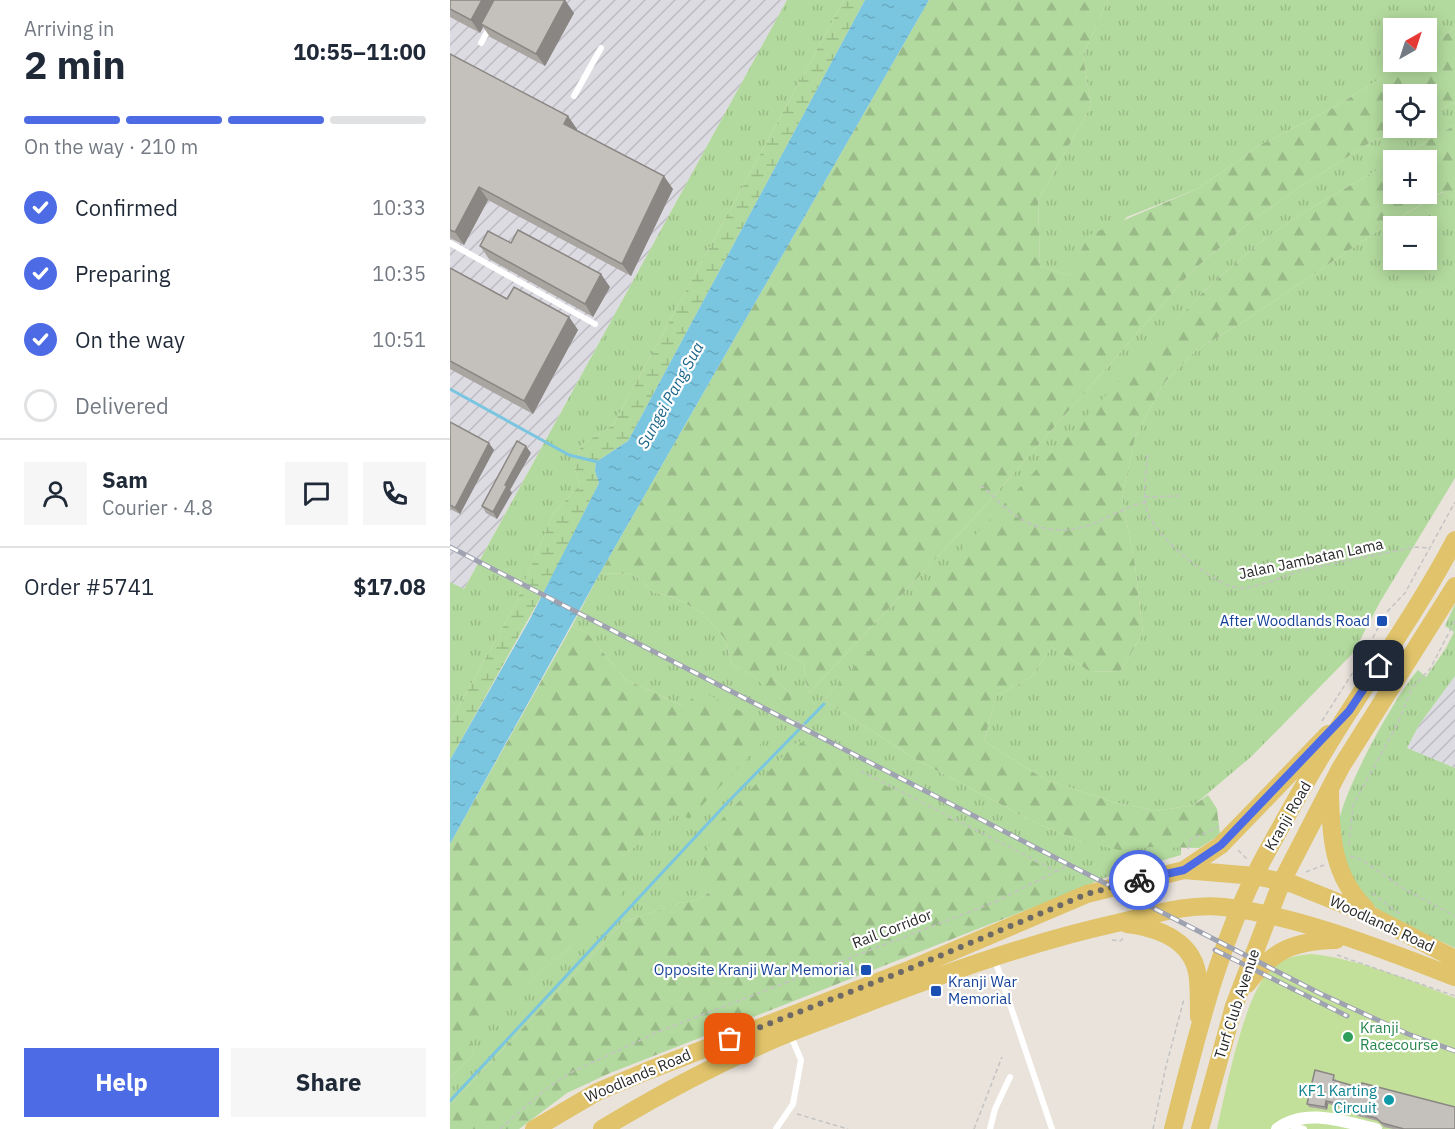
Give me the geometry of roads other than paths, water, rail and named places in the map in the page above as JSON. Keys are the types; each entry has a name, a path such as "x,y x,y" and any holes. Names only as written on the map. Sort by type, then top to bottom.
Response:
{"main road":[{"name":"Kranji Road","path":"1240,911 1255,876 1349,711 1427,590 1455,540"},
{"name":"Kranji Road","path":"1282,881 1330,789 1383,698 1439,615 1455,586"},
{"path":"1184,870 1221,845 1349,711"},
{"path":"1330,789 1333,845 1339,870 1354,897 1372,915"},
{"name":"Woodlands Road","path":"534,1129 542,1122 597,1092 906,970 1087,894 1184,870 1255,876 1282,881 1372,915 1455,959"},
{"name":"Turf Club Avenue","path":"1200,1129 1234,1006 1267,914 1282,881"},
{"name":"Woodlands Road","path":"602,1129 662,1093 790,1033 994,956 1074,932 1121,933 1168,910 1224,907 1267,914 1355,940 1455,977"},
{"name":"Turf Club Avenue","path":"1173,1129 1200,1025 1240,911"},
{"path":"1121,933 1160,930 1181,943 1191,958 1198,978 1200,1025"},
{"path":"1234,1006 1263,963 1281,951 1304,942 1355,940"}],"street":[{"path":"1280,1126 1299,1117 1329,1119 1376,1129"}],"lane":[{"path":"481,43 495,17"},
{"path":"574,96 600,48"},
{"path":"450,243 595,324"},
{"path":"994,956 1052,1129"},
{"path":"776,1129 793,1104 801,1060 790,1033"},
{"path":"990,1129 995,1109 1010,1077"},
{"path":"1280,1126 1304,1129"}],"water":[{"name":"Sungei Pang Sua","path":"865,0 929,0 600,573 450,844 450,760 530,619 599,483 595,471 596,462 628,441"}],"waterway":[{"path":"450,389 569,455 598,462"},
{"path":"450,1101 726,804 824,704"}],"railway":[{"path":"450,547 1319,993 1408,1034 1455,1051"},
{"path":"1215,950 1347,1016"}],"place":[{"name":"After Woodlands Road","path":"1382,621"},
{"name":"Opposite Kranji War Memorial","path":"866,970"},
{"name":"Kranji War Memorial","path":"936,991"},
{"name":"Kranji Racecourse","path":"1348,1037"},
{"name":"KF1 Karting Circuit","path":"1389,1100"}]}
